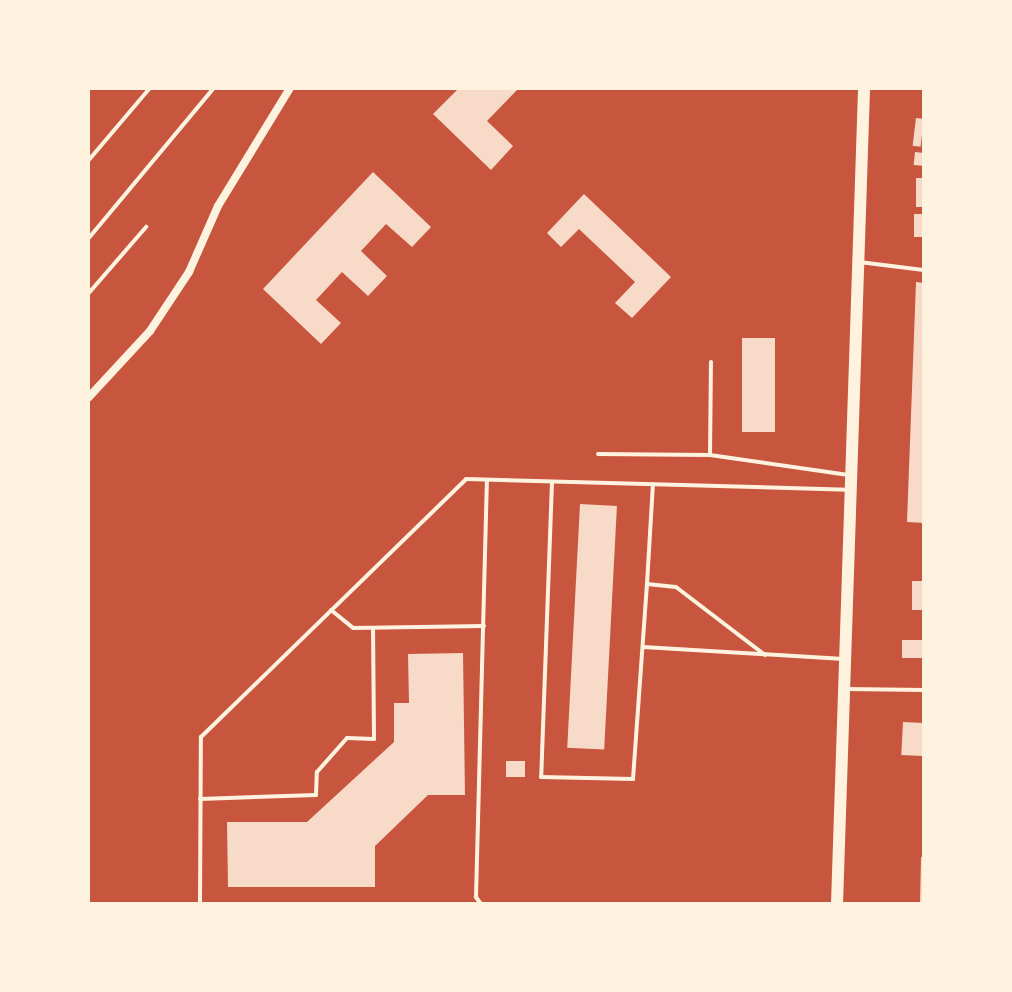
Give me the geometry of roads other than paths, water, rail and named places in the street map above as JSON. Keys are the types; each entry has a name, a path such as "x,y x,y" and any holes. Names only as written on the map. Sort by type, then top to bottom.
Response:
{"main road":[{"path":"837,904 864,88"}],"street":[{"path":"88,398 150,331 189,272 218,206 290,88"}],"lane":[{"path":"88,161 150,88"},
{"path":"88,239 214,88"},
{"path":"88,294 146,227"},
{"path":"859,262 924,270"},
{"path":"710,455 711,362"},
{"path":"598,454 710,455 851,475"},
{"path":"200,904 201,737 466,479 851,490"},
{"path":"481,904 476,897 487,480"},
{"path":"552,482 541,777 633,779 653,484"},
{"path":"647,584 676,587 765,655"},
{"path":"331,610 353,628 484,626"},
{"path":"200,799 316,795 317,772 347,738 374,739 373,628"},
{"path":"643,647 846,659"},
{"path":"845,689 924,690"}]}
